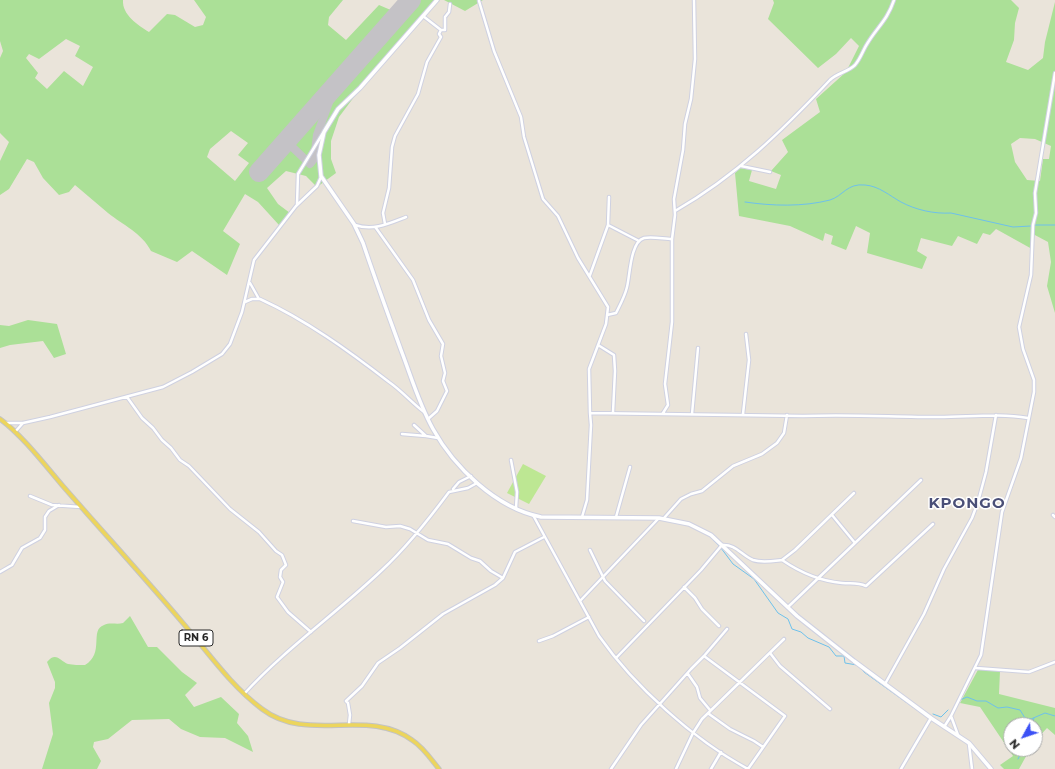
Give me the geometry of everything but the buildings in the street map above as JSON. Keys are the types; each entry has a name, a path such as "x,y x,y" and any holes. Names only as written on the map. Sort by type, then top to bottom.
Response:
{"main road":[{"path":"437,0 338,109 324,132 319,155 321,176 354,225 425,412 438,438 477,483 497,499 533,515 661,518 689,524 701,529 788,607 843,653 931,718 969,743 991,769"},
{"name":"RN 6","path":"0,419 6,423 82,507 188,629 227,677 244,694 270,714 291,724 313,726 349,724 378,727 408,737 420,746 439,769"}],"street":[{"path":"663,413 668,405 665,384 672,322 672,239 675,195 683,150 685,124 691,99 695,59 694,0"},
{"path":"675,211 702,196 741,166 784,129 831,79 855,64 867,44 883,24 894,0"},
{"path":"479,1 494,51 521,117 524,137 543,199 558,216 577,255 590,275 596,291 606,304 607,315 589,370 590,413 592,425 587,500 582,517"},
{"path":"441,30 445,30 445,17 449,12 450,4"},
{"path":"423,16 441,30"},
{"path":"385,224 383,213 389,188 393,144 418,94 426,62 441,37 439,34 441,30"},
{"path":"944,727 975,668 982,647 1002,512 1021,458 1034,392 1034,380 1023,349 1019,327 1031,275 1033,225 1036,209 1035,193 1055,73"},
{"path":"296,206 298,202 296,184 298,174 324,132"},
{"path":"741,166 770,172"},
{"path":"6,423 22,423 163,387 222,354 230,344 245,302 252,265 258,253 296,206 316,186 321,176"},
{"path":"590,275 608,225 609,197"},
{"path":"354,225 366,229 376,228 406,217"},
{"path":"608,225 640,241"},
{"path":"376,228 414,280 429,320 443,344 441,356 445,373 443,381 447,391 437,411 428,419"},
{"path":"607,315 616,314 624,298 627,287 628,270 640,241 644,238 672,239"},
{"path":"249,281 260,299"},
{"path":"245,302 252,298 260,299 299,319 351,353 391,383 425,412"},
{"path":"743,414 749,360 746,334"},
{"path":"598,345 614,355 615,371 613,412"},
{"path":"692,414 698,348"},
{"path":"127,397 142,418 153,428 180,460 193,469 230,509 259,532 284,558 286,565 280,572 280,577 283,582 277,596 288,612 311,632"},
{"path":"590,413 613,412 926,417 996,416 1028,418"},
{"path":"580,601 603,576 681,499 702,491 733,466 762,454 777,444 784,433 786,415"},
{"path":"885,684 924,614 944,569 962,540 974,513 986,472 996,416"},
{"path":"15,433 22,423"},
{"path":"414,425 426,436"},
{"path":"402,434 438,438"},
{"path":"511,460 517,492 516,508"},
{"path":"616,517 630,467"},
{"path":"244,694 273,663 381,571 417,532 459,482 470,476"},
{"path":"788,607 921,480"},
{"path":"452,490 468,488 477,483"},
{"path":"616,658 684,587 720,546 733,546 752,559 772,561 782,560 854,493"},
{"path":"30,496 52,505 82,507"},
{"path":"0,572 12,565 22,548 40,538 46,530 45,517 49,511 59,505"},
{"path":"533,515 599,636 616,658 692,733 742,768 748,769 785,716 704,656"},
{"path":"832,515 855,543"},
{"path":"353,521 386,527 400,526 417,532 428,540 448,544 471,558 480,561 491,571 503,578"},
{"path":"782,560 799,572 816,579 843,583 854,582 866,586 933,524"},
{"path":"349,724 350,715 348,703 346,701 362,686 378,663 400,648 443,614 474,598 503,578 515,552 544,537"},
{"path":"590,550 603,576 644,621"},
{"path":"684,587 695,598 702,609 719,626"},
{"path":"539,641 553,636 589,617"},
{"path":"611,769 637,730 727,629"},
{"path":"676,769 692,733 710,710 784,639"},
{"path":"770,653 780,666 830,709"},
{"path":"975,668 1029,672 1055,662"},
{"path":"688,674 697,687 700,698 710,710 710,714 730,729 763,747"},
{"path":"951,716 958,735"},
{"path":"901,769 931,718"},
{"path":"969,743 972,769"},
{"path":"712,769 721,752"}],"green space":[{"path":"0,0 123,0 123,5 128,15 149,32 167,14 175,15 195,27 203,25 206,17 194,0 343,0 329,17 328,25 346,40 379,5 393,11 403,0 439,0 360,89 339,117 331,141 331,159 336,173 317,187 306,176 286,171 267,188 278,204 290,213 279,225 258,202 245,194 223,231 240,244 227,275 192,251 177,262 151,251 143,239 108,213 75,185 69,192 59,195 43,178 34,162 27,159 9,189 0,195 0,161 9,142 0,133 0,58 3,51 0,41","holes":["66,39 80,46 75,56 93,67 83,86 64,71 47,89 35,78 38,73 26,58 29,54 39,59","231,131 248,143 238,155 249,163 235,181 207,157 210,149"]},
{"path":"444,0 483,0 465,11"},
{"path":"773,0 1011,0 1019,8 1015,23 1014,40 1006,62 1028,70 1043,58 1045,42 1055,2 1055,313 1047,286 1051,262 1048,242 1033,234 1032,249 996,229 990,235 983,233 977,244 958,236 952,246 921,238 917,251 927,257 922,269 867,253 870,233 856,226 846,250 831,244 833,236 825,233 823,241 790,226 739,216 735,173 740,168 752,170 749,181 776,189 781,175 771,171 788,152 782,140 820,112 816,99 846,72 859,46 851,38 836,54 818,68 768,19 774,3","holes":["1020,138 1035,139 1051,146 1049,159 1043,159 1040,181 1027,180 1015,162 1011,144"]},
{"path":"28,320 57,324 66,354 54,358 43,341 10,345 0,348 0,325 9,326"},
{"path":"523,464 546,476 529,504 507,493"},
{"path":"130,616 148,647 157,647 182,672 197,683 185,695 194,707 221,697 239,714 237,723 248,736 253,752 225,738 200,737 181,729 169,719 132,720 108,739 94,742 93,747 101,761 97,769 42,769 53,734 49,703 55,688 55,682 47,662 55,657 68,664 85,665 91,660 94,654 100,628 106,624 123,623"},
{"path":"979,668 1000,671 999,694 1055,708 1055,735 1047,728 1043,732 1043,717 1003,717 1003,741 980,707 960,703"},
{"path":"1012,757 1026,757 1019,769 1004,769 1000,765"}],"waterway":[{"path":"745,202 777,205 809,204 830,200 849,188 865,185 875,187 907,205 925,211 951,213 1013,227 1031,226"},
{"path":"1034,225 1055,225"},
{"path":"713,540 733,564 754,579 778,613 788,619 792,629 801,632 808,638 829,647 836,656 844,656 845,663 857,665 864,672 924,715"},
{"path":"960,700 967,697 977,701 986,701 998,708 1007,707 1020,710 1025,718 1031,719 1045,713 1055,716"},
{"path":"933,714 941,717 948,710"}],"taxiway":[{"path":"286,141 310,164 314,159 317,135 335,86"}],"runway":[{"path":"259,172 411,0"}],"district":[{"name":"KPONGO","path":"967,504"}]}
